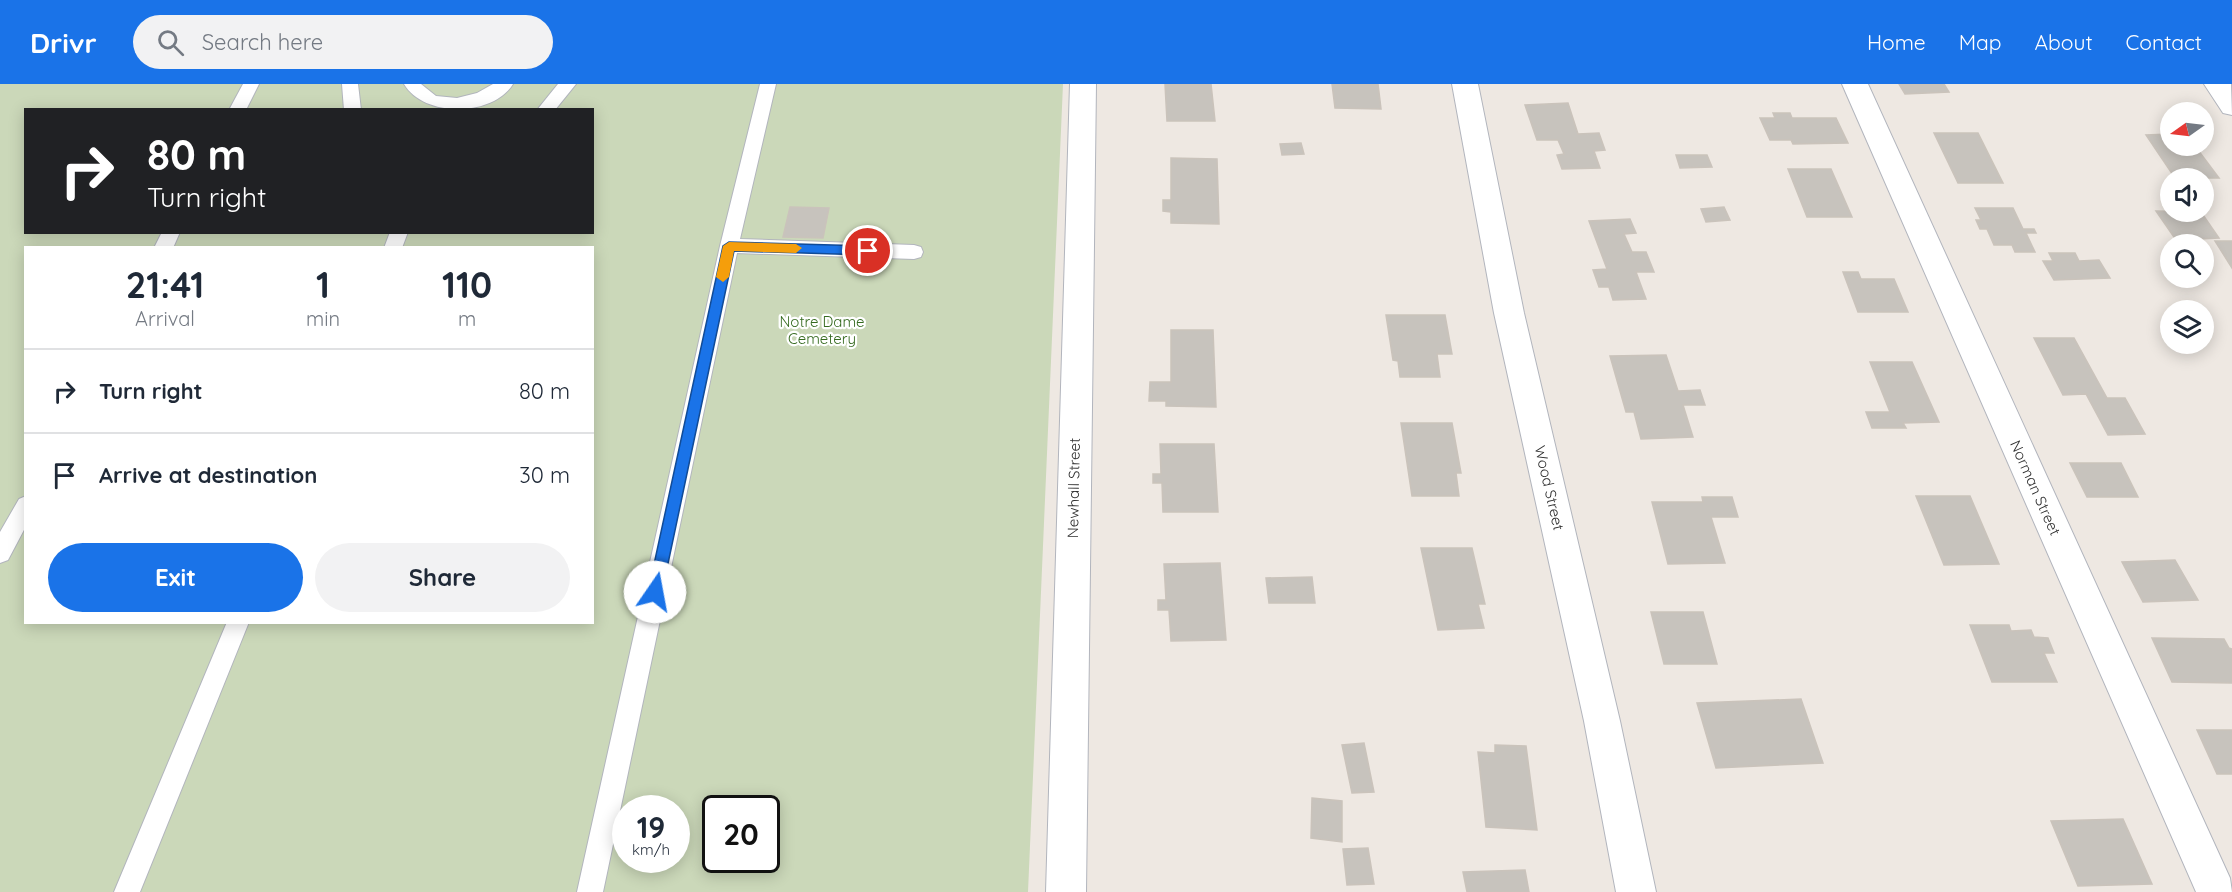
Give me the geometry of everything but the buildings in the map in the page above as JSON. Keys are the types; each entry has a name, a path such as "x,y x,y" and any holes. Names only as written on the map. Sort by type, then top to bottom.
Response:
{"street":[{"name":"Newhall Street","path":"1066,892 1083,84"},
{"name":"Wood Street","path":"1465,84 1509,312 1602,721 1636,892"},
{"name":"Norman Street","path":"1855,84 2217,892"},
{"path":"2217,84 2232,106"}],"lane":[{"path":"238,108 251,84"},
{"path":"350,84 349,93 353,108"},
{"path":"412,84 420,95 450,107 485,97 505,84"},
{"path":"546,108 568,84"},
{"path":"590,892 729,246 768,84"},
{"path":"729,246 914,252"},
{"path":"0,553 24,510"},
{"path":"127,892 237,624"}],"green space":[{"name":"Notre Dame Cemetery","path":"0,84 1063,84 1028,892 0,892"}],"slow traffic":[{"path":"723,277 729,246 796,248"}],"route":[{"path":"655,592 729,246 868,251"}]}
